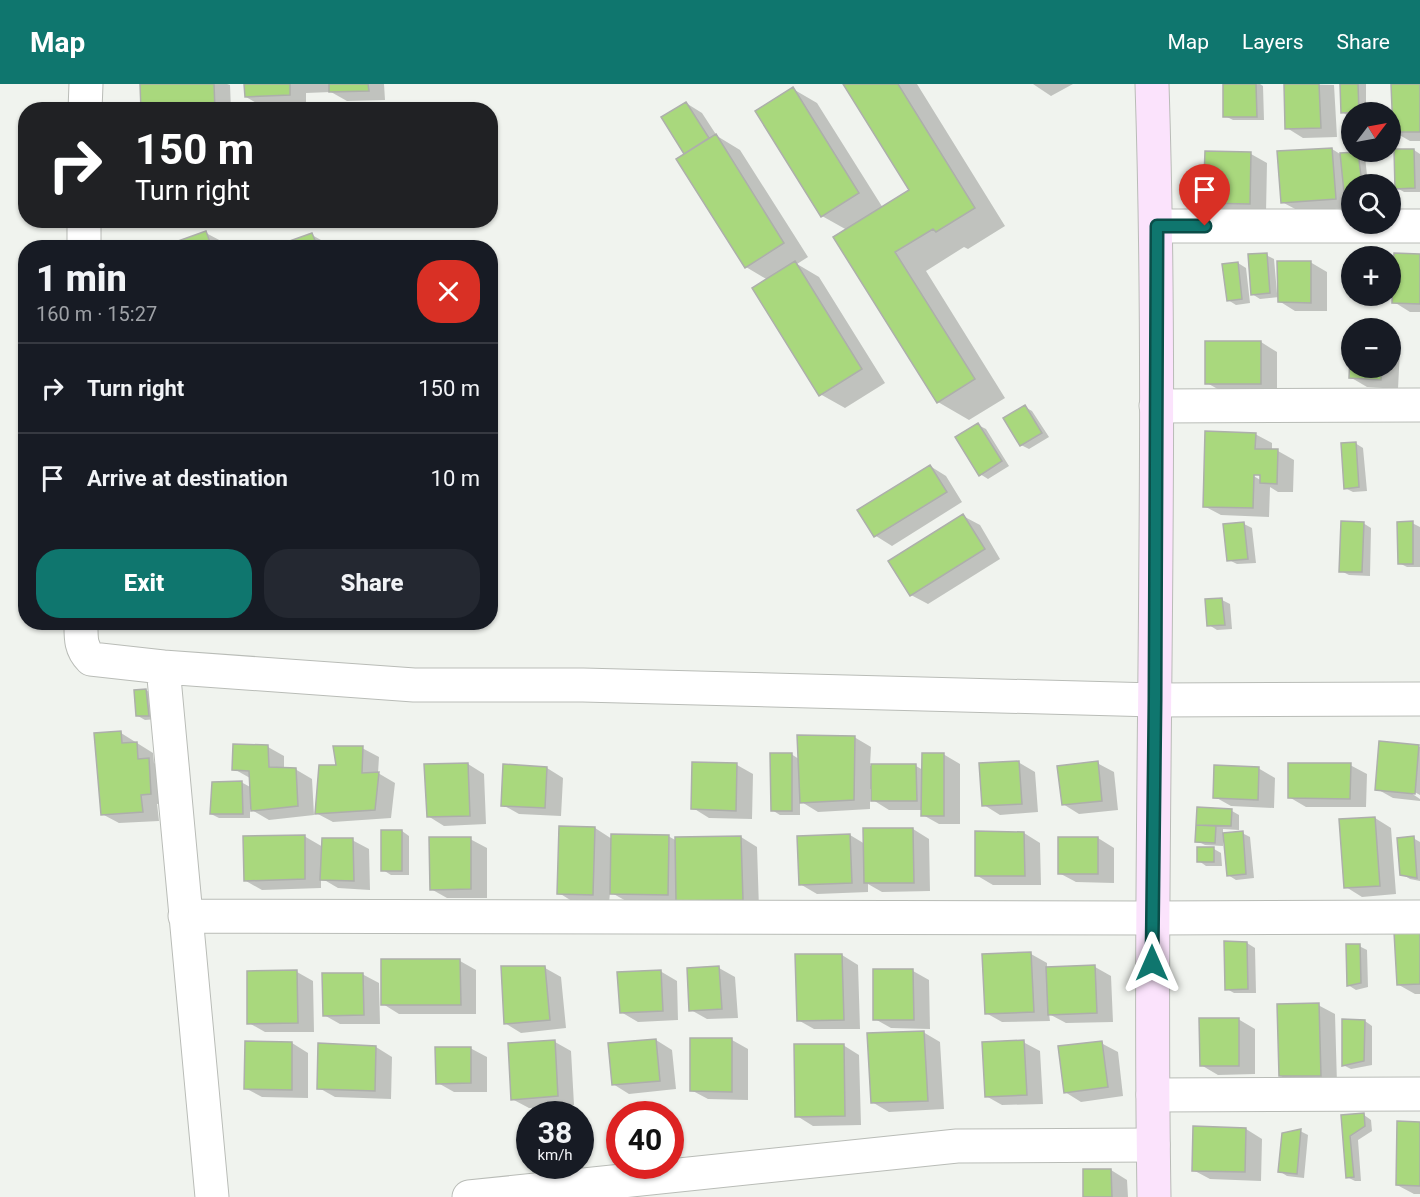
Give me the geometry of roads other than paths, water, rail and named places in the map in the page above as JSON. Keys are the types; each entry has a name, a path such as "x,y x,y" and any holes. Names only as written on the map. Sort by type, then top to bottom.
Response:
{"street":[{"path":"86,84 86,102"},
{"path":"1152,84 1157,226 1152,918 1154,1197"},
{"path":"1157,226 1420,226"},
{"path":"1156,406 1420,405"},
{"path":"81,630 84,652 91,659 163,667 414,685 584,685 1155,700 1420,699"},
{"path":"163,667 212,1197"},
{"path":"185,916 1420,917"},
{"path":"1152,1095 1420,1094"},
{"path":"469,1197 957,1146 1153,1145"}]}
